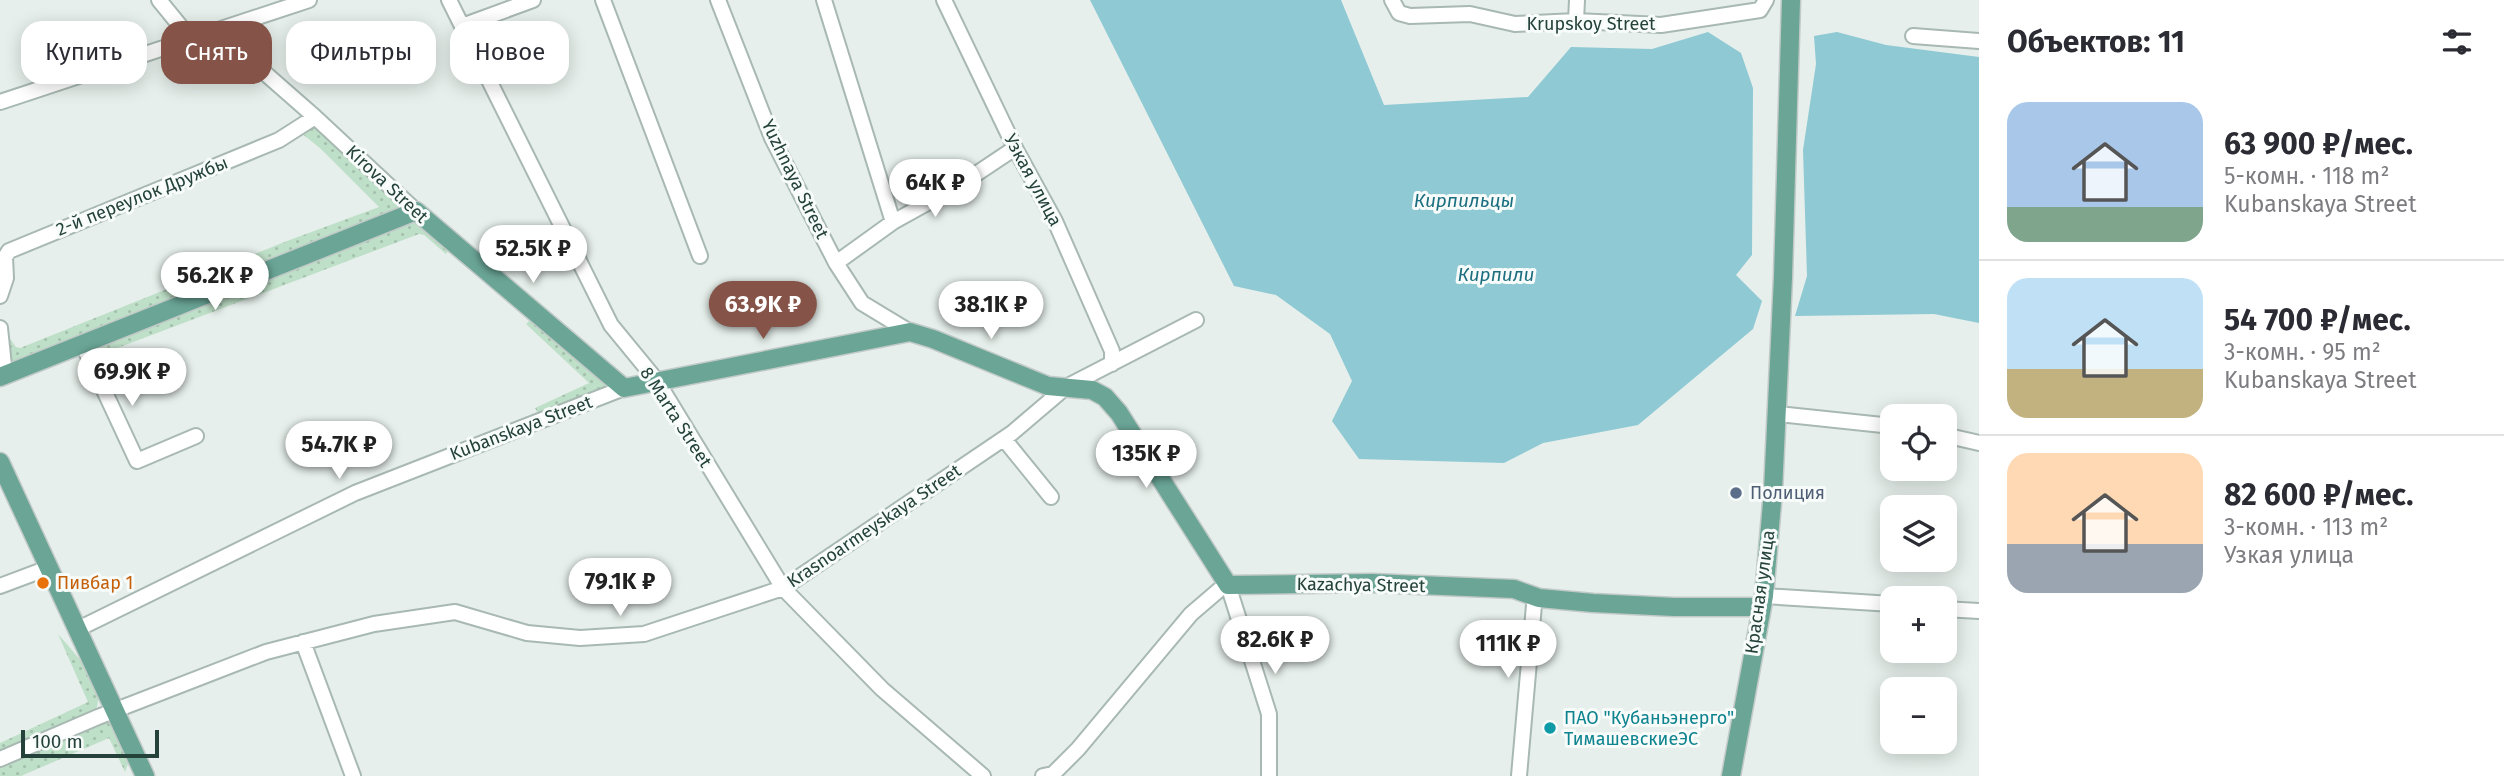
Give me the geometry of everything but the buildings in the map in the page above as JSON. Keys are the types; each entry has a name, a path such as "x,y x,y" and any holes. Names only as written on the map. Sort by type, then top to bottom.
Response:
{"main road":[{"name":"Красная улица","path":"1731,776 1762,601 1778,414 1791,0"},
{"path":"3,376 416,211"},
{"name":"Kirova Street","path":"416,211 624,388"},
{"name":"Kubanskaya Street","path":"624,388 910,332"},
{"name":"Yuzhnaya Street","path":"910,332 1048,386 1066,387"},
{"path":"1066,387 1099,393 1119,412 1228,585"},
{"path":"0,462 145,776"},
{"name":"Kazachya Street","path":"1228,585 1372,583 1514,589 1539,598 1674,607 1762,601"}],"street":[{"path":"159,0 176,21"},
{"path":"247,21 309,0"},
{"name":"8 Marta Street","path":"449,0 460,21"},
{"path":"476,21 533,0"},
{"path":"603,0 700,256"},
{"name":"Yuzhnaya Street","path":"718,0 772,138 836,262 862,303 910,332"},
{"path":"824,0 893,222"},
{"name":"Узкая улица","path":"944,0 1015,148 1055,221 1111,351 1112,364"},
{"name":"Krupskoy Street","path":"1392,0 1399,13 1410,16 1470,14 1515,24 1576,21 1661,25 1753,12 1760,10 1766,0"},
{"path":"1576,21 1577,0"},
{"path":"1913,36 1979,41"},
{"path":"0,103 161,48"},
{"name":"Kirova Street","path":"272,79 416,211"},
{"name":"8 Marta Street","path":"491,84 611,325 657,381 783,588 882,689 982,776"},
{"name":"2-й переулок Дружбы","path":"0,296 6,278 5,257 9,251 279,140 315,117"},
{"path":"836,262 893,222 958,186 1015,148"},
{"name":"Krasnoarmeyskaya Street","path":"0,759 114,710 266,652 374,624 455,612 527,633 580,638 644,634 783,588 1004,439 1066,387 1196,320"},
{"path":"0,328 4,347 3,376"},
{"path":"82,343 138,461 196,436"},
{"name":"Kubanskaya Street","path":"78,629 355,493 624,388"},
{"path":"1778,414 1880,425"},
{"path":"1957,438 1979,443"},
{"path":"1004,439 1051,496"},
{"path":"0,586 48,568"},
{"path":"1051,775 1078,749 1191,614 1228,585 1269,714 1269,776"},
{"path":"1519,776 1534,605 1539,598"},
{"name":"Kazachya Street","path":"1762,601 1880,604"},
{"path":"1957,610 1979,611"},
{"path":"303,642 353,776"}],"green space":[{"path":"310,122 400,202 401,208 13,364 10,362 5,332 16,347 20,348 379,207 321,149 300,132"},
{"path":"409,223 421,224 450,247 446,254 424,235 419,234 91,358 88,347"},
{"path":"532,318 607,387 541,418 535,408 589,383 526,324"},
{"path":"58,634 81,661 94,682 98,703 94,713 0,758 0,743 88,702"},
{"path":"99,720 111,724 119,736 128,764 125,772 109,738 21,776 0,776 0,766"}],"water":[{"name":"Кирпили","path":"1090,0 1341,0 1384,105 1528,97 1571,47 1652,49 1708,32 1741,53 1753,88 1752,255 1736,275 1762,301 1753,329 1638,425 1543,443 1504,463 1359,459 1332,421 1352,381 1330,334 1276,295 1234,286"},
{"path":"1837,32 1886,45 1979,57 1979,323 1934,314 1795,316 1807,276 1803,150 1816,64 1814,36"}],"place":[{"name":"Полиция","path":"1736,493"},
{"name":"Пивбар 1","path":"43,583"},
{"name":"ПАО \"Кубаньэнерго\" ТимашевскиеЭС","path":"1550,728"}],"water label":[{"name":"Кирпильцы","path":"1464,200"}]}
